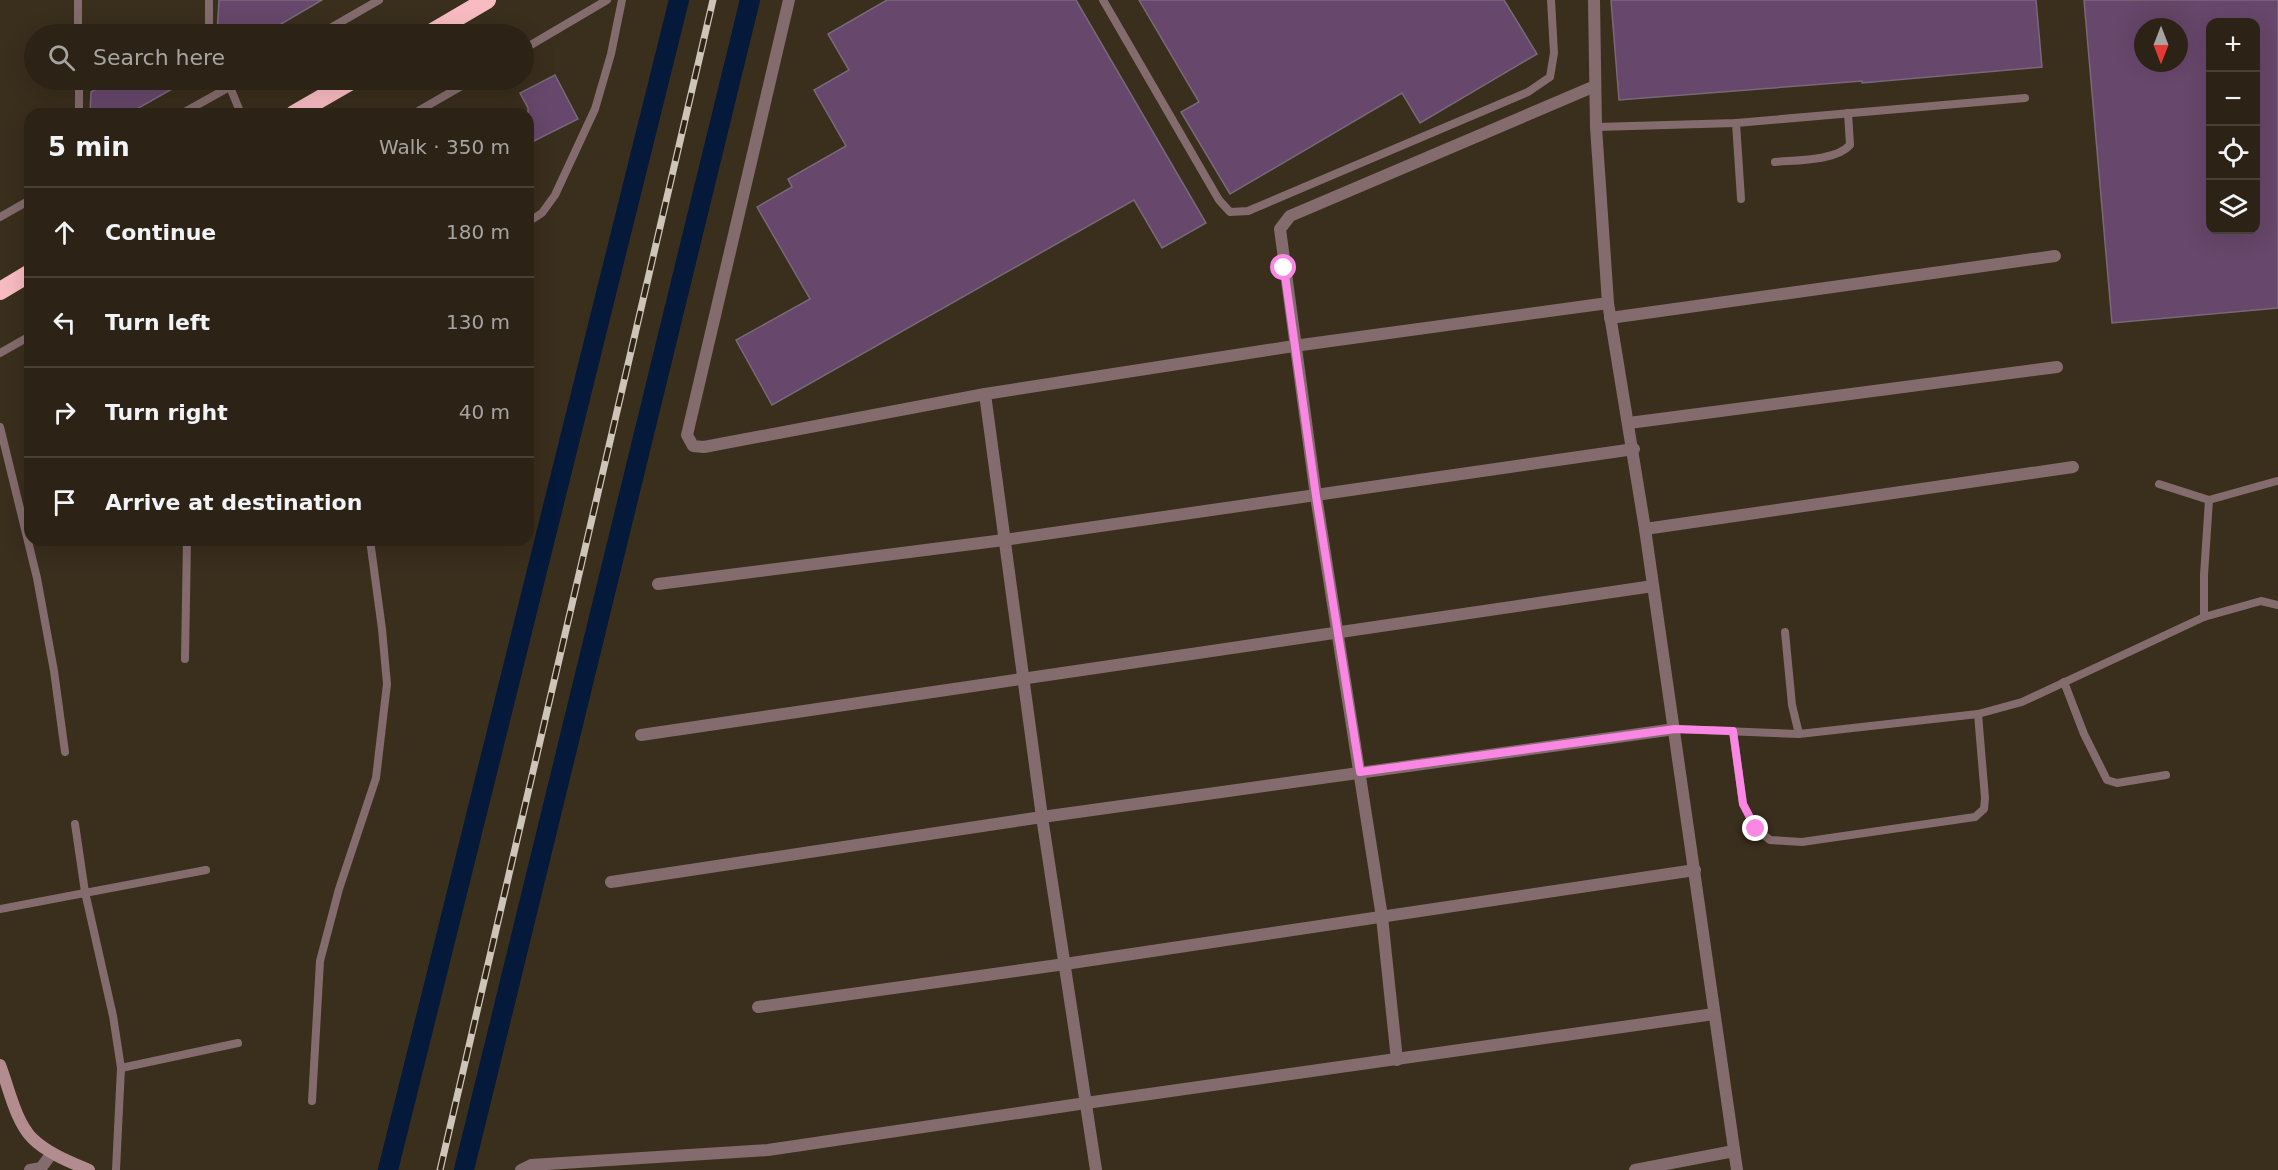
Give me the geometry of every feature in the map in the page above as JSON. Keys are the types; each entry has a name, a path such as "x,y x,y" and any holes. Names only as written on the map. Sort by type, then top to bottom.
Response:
{"highway":[{"path":"446,24 487,0"},
{"path":"304,108 336,90"},
{"path":"0,291 24,277"}],"street":[{"path":"789,0 687,435 693,446 704,447 985,394 1294,346 1608,303"},
{"path":"1594,0 1596,127 1608,303 1646,529 1737,1170"},
{"path":"1397,1060 1382,917 1316,496 1280,229 1290,216 1595,86"},
{"path":"1610,318 2055,256"},
{"path":"1629,423 2057,367"},
{"path":"985,394 1042,817 1096,1170"},
{"path":"658,584 1004,540 1634,449"},
{"path":"1646,529 2073,467"},
{"path":"640,735 1653,586"},
{"path":"611,882 1042,817 1675,729"},
{"path":"758,1007 1065,964 1695,870"},
{"path":"521,1170 531,1165 768,1150 1714,1014"},
{"path":"0,1065 21,1120 32,1137 52,1153 89,1170"},
{"path":"1635,1170 1734,1151"},
{"path":"38,1169 52,1153"}],"lane":[{"path":"78,0 78,24"},
{"path":"208,24 209,0"},
{"path":"337,24 379,0"},
{"path":"534,43 607,0"},
{"path":"534,218 542,213 555,195 595,109 611,54 622,0"},
{"path":"1103,0 1219,200 1230,212 1248,211 1528,92 1550,77 1554,53 1551,0"},
{"path":"78,90 79,108"},
{"path":"190,108 217,90"},
{"path":"230,90 239,108"},
{"path":"430,108 457,90"},
{"path":"1596,127 1736,123 2025,98"},
{"path":"1775,162 1832,156 1844,151 1850,145 1848,113"},
{"path":"1736,123 1742,199"},
{"path":"0,217 24,203"},
{"path":"0,353 24,339"},
{"path":"0,427 24,525"},
{"path":"2159,484 2209,500 2277,481"},
{"path":"2204,617 2209,500"},
{"path":"29,546 54,671 65,752"},
{"path":"185,659 187,546"},
{"path":"312,1101 320,961 339,889 376,778 386,696 382,629 371,546"},
{"path":"1675,729 1798,734 1978,714 2022,702 2204,617 2261,601 2278,605"},
{"path":"1785,632 1792,705 1798,734"},
{"path":"2064,682 2084,734 2107,780 2117,783 2166,775"},
{"path":"1733,731 1743,804 1756,829 1770,840 1802,842 1976,817 1984,809 1985,798 1978,714"},
{"path":"75,824 85,892 121,1068 116,1170"},
{"path":"0,909 206,870"},
{"path":"121,1068 238,1043"}],"building":[{"path":"219,0 322,0 281,24 218,24"},
{"path":"887,0 1076,0 1206,223 1162,248 1134,200 772,405 736,340 810,299 757,207 792,187 788,179 846,146 814,90 849,70 828,34"},
{"path":"1139,0 1504,0 1537,54 1420,123 1402,93 1230,194 1181,112 1199,102"},
{"path":"1611,0 2036,0 2042,67 1862,83 1862,81 1619,100"},
{"path":"2084,0 2278,0 2278,308 2112,323"},
{"path":"555,75 578,119 534,141 534,108 528,108 520,93 534,90 534,86"},
{"path":"94,90 170,90 139,108 90,108 91,92"}],"waterway":[{"path":"388,1170 679,0"},
{"path":"464,1170 750,0"}],"railway":[{"path":"440,1170 713,0"}],"route":[{"path":"1284,268 1316,496 1360,772 1675,729 1733,731 1743,804 1756,829"}]}
